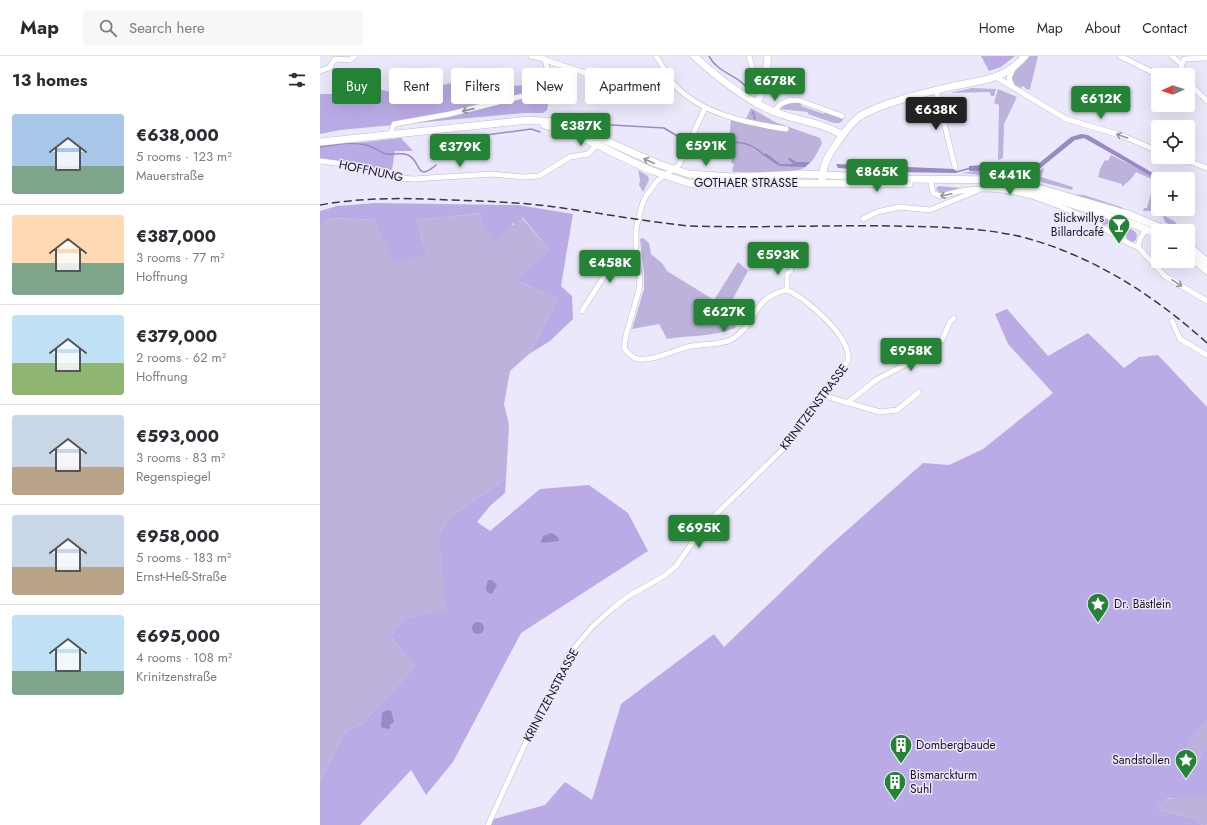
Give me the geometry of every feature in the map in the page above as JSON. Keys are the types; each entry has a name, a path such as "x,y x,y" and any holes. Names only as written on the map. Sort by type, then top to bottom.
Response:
{"main road":[{"path":"694,56 723,81 757,104 775,112 822,126 842,135"},
{"path":"757,104 766,82 768,56"},
{"path":"822,183 822,175 826,160 842,135 858,118 871,111 936,90 996,78 1014,67 1025,56"},
{"path":"320,142 522,121 564,129 599,141"},
{"name":"GOTHAER STRASSE","path":"599,141 672,170 700,176 822,175 910,179 979,179 1013,182 1140,218 1153,224"},
{"name":"GOTHAER STRASSE","path":"599,141 663,176 688,183 709,186 822,183 931,183 997,185 1022,189 1151,232"},
{"path":"1195,251 1207,262"},
{"path":"1195,260 1207,271"}],"street":[{"path":"320,71 329,68 335,59 350,60 355,56"},
{"path":"531,56 543,58 585,72"},
{"path":"656,56 663,68"},
{"path":"749,56 755,77 766,82"},
{"path":"1120,56 1151,72"},
{"path":"1172,56 1181,64 1182,68"},
{"path":"390,135 394,124 450,114 539,92 548,78 548,70 543,58"},
{"path":"1181,64 1186,59 1207,58"},
{"path":"1012,87 1009,78 1014,67"},
{"path":"996,78 1066,119 1122,136 1151,148"},
{"path":"674,84 705,108 751,123 786,129"},
{"path":"936,90 955,167"},
{"path":"1195,90 1207,101"},
{"path":"775,112 781,104 798,100 842,116"},
{"path":"705,108 680,162 651,187 636,222 636,255 640,278 639,290 626,335 624,348 629,355 637,359 647,359 691,346 732,340 741,333 761,303 772,295 787,290 787,275 792,270"},
{"name":"HOFFNUNG","path":"320,161 359,166 393,177 414,179 491,174 523,177 539,176 570,157 588,154 599,141"},
{"path":"1195,164 1207,168"},
{"path":"931,183 933,193 940,196 962,191 996,190 1032,197 1076,212 1130,244 1138,247 1165,276 1207,301"},
{"path":"863,219 877,212 899,207 930,210 978,190"},
{"path":"1138,247 1140,239 1146,229"},
{"path":"582,311 614,263 636,255"},
{"name":"KRINITZENSTRASSE","path":"488,825 525,744 570,653 592,627 613,608 627,597 664,576 676,566 704,526 783,449 821,395 844,369 850,354 846,346 827,320 794,293 787,290"},
{"path":"847,403 876,380 931,351 942,340 950,322 954,318"},
{"path":"1172,321 1180,339 1207,355"},
{"path":"821,395 872,411 890,411 897,410 905,405 919,392"}],"shaded area":[{"path":"981,56 1015,56 1001,67 989,71"},
{"path":"1029,56 1038,56 1030,89 1028,90 1023,86 1020,88 1015,85 1011,79 1014,72"},
{"path":"451,83 451,104 514,104 514,86 522,85 522,104 547,104 547,110 543,113 524,113 340,130 320,134 320,94 332,94 332,104 381,104 381,90 389,92 389,104 443,104 443,85"},
{"path":"972,88 996,89 994,96 991,96 990,92 950,93"},
{"path":"998,89 1017,97 1004,124 1003,158 998,160 999,105 994,103"},
{"path":"793,102 801,102 801,106 824,114 826,111 842,117 843,120 840,123 834,123 808,114 808,112 780,109 781,107"},
{"path":"751,108 775,122 820,138 822,143 815,157 810,163 804,168 790,171 732,172 734,164 731,163 733,155 715,151 713,147 729,140 731,119 744,123"},
{"path":"1081,134 1088,135 1151,172 1151,176 1084,138 1075,140 1038,170 1029,175 993,171 969,171 969,166 981,165 1032,169 1071,137"},
{"path":"401,138 413,151 395,151 392,170 320,162 320,147"},
{"path":"766,153 780,164 793,164 788,159 790,158 796,162 810,162 805,167 779,166 763,155"},
{"path":"1111,155 1151,175 1151,179 1136,172 1122,187 1122,184 1098,177 1105,160 1108,161"},
{"path":"836,164 955,169 957,173 891,172 838,168"},
{"path":"1044,168 1041,177 1073,187 1072,190 1029,179"},
{"path":"638,170 648,176 649,180 643,192 639,185 640,180"},
{"path":"981,170 1029,175 1024,179 962,173"},
{"path":"1026,182 1037,183 1069,194 1084,195 1121,207 1125,210"},
{"path":"938,186 962,188 940,193 936,189"},
{"path":"1151,194 1151,211 1143,211 1144,208 1147,208"},
{"path":"375,203 518,205 573,214 561,286 572,296 573,319 550,341 529,354 558,299 516,280 549,249 522,217 515,225 513,223 495,244 481,220 481,213 417,220 423,244 428,254 393,262 375,220 331,218 320,226 320,211 337,206"},
{"path":"481,213 514,225 521,217 549,249 516,280 558,299 529,354 510,371 504,404 509,425 506,479 451,516 438,535 447,609 403,619 390,636 415,666 362,724 346,731 320,781 320,226 331,218 375,220 428,254 423,244 417,220"},
{"path":"1093,214 1133,230 1137,234 1136,240 1133,242 1127,240 1126,235 1108,224 1104,225 1093,217"},
{"path":"1163,216 1177,224 1168,224 1165,222"},
{"path":"643,238 649,243 651,254 662,263 667,271 714,300 738,262 748,271 729,306 738,315 735,328 718,333 667,339 659,324 632,329 644,289 644,273 640,239"},
{"path":"1007,309 1048,356 1088,333 1124,368 1139,357 1158,355 1207,407 1207,721 1195,733 1188,744 1184,756 1182,773 1198,764 1201,751 1207,749 1207,797 1169,798 1158,806 1158,810 1196,819 1202,825 491,825 494,819 545,805 565,782 592,800 621,704 714,634 724,647 827,548 923,463 949,465 983,449 1053,393 1008,344 995,314"},
{"path":"506,479 505,493 490,506 477,522 490,531 540,489 589,485 628,513 648,551 521,633 453,762 426,795 411,770 360,825 320,825 320,781 346,731 362,724 415,666 390,636 403,619 446,609 438,535 451,516"},
{"path":"552,533 558,537 559,541 542,543 541,541 543,536"},
{"path":"488,580 492,580 497,585 492,594 487,592 486,587"},
{"path":"476,622 480,622 484,628 480,634 476,634 472,630 472,626"},
{"path":"387,710 391,711 394,722 389,726 391,728 387,729 381,727 382,713"},
{"path":"1207,721 1207,749 1201,751 1198,764 1182,774 1187,744"},
{"path":"1176,797 1207,797 1207,825 1202,825 1196,819 1158,810 1158,806 1162,803 1168,799"}],"waterway":[{"path":"709,56 717,67 740,81 748,90"},
{"path":"753,112 755,119"},
{"path":"577,123 664,128 679,137 683,143"},
{"path":"465,138 531,129 540,132"},
{"path":"690,150 695,151 738,142 745,143 764,155"},
{"path":"320,147 355,143 369,146 386,154 408,155 412,158 419,169 425,172 436,165"},
{"path":"956,172 971,168"}],"railway":[{"path":"320,205 336,202 385,199 475,201 547,206 689,226 894,226 960,228 1010,234 1051,246 1100,267 1145,294 1166,309 1207,343"}],"place":[{"name":"Slickwillys Billardcafé","path":"1119,244"},
{"name":"Dr. Bästlein","path":"1098,624"},
{"name":"Dombergbaude","path":"901,764"},
{"name":"Sandstollen","path":"1186,780"},
{"name":"Bismarckturm Suhl","path":"895,802"}]}
